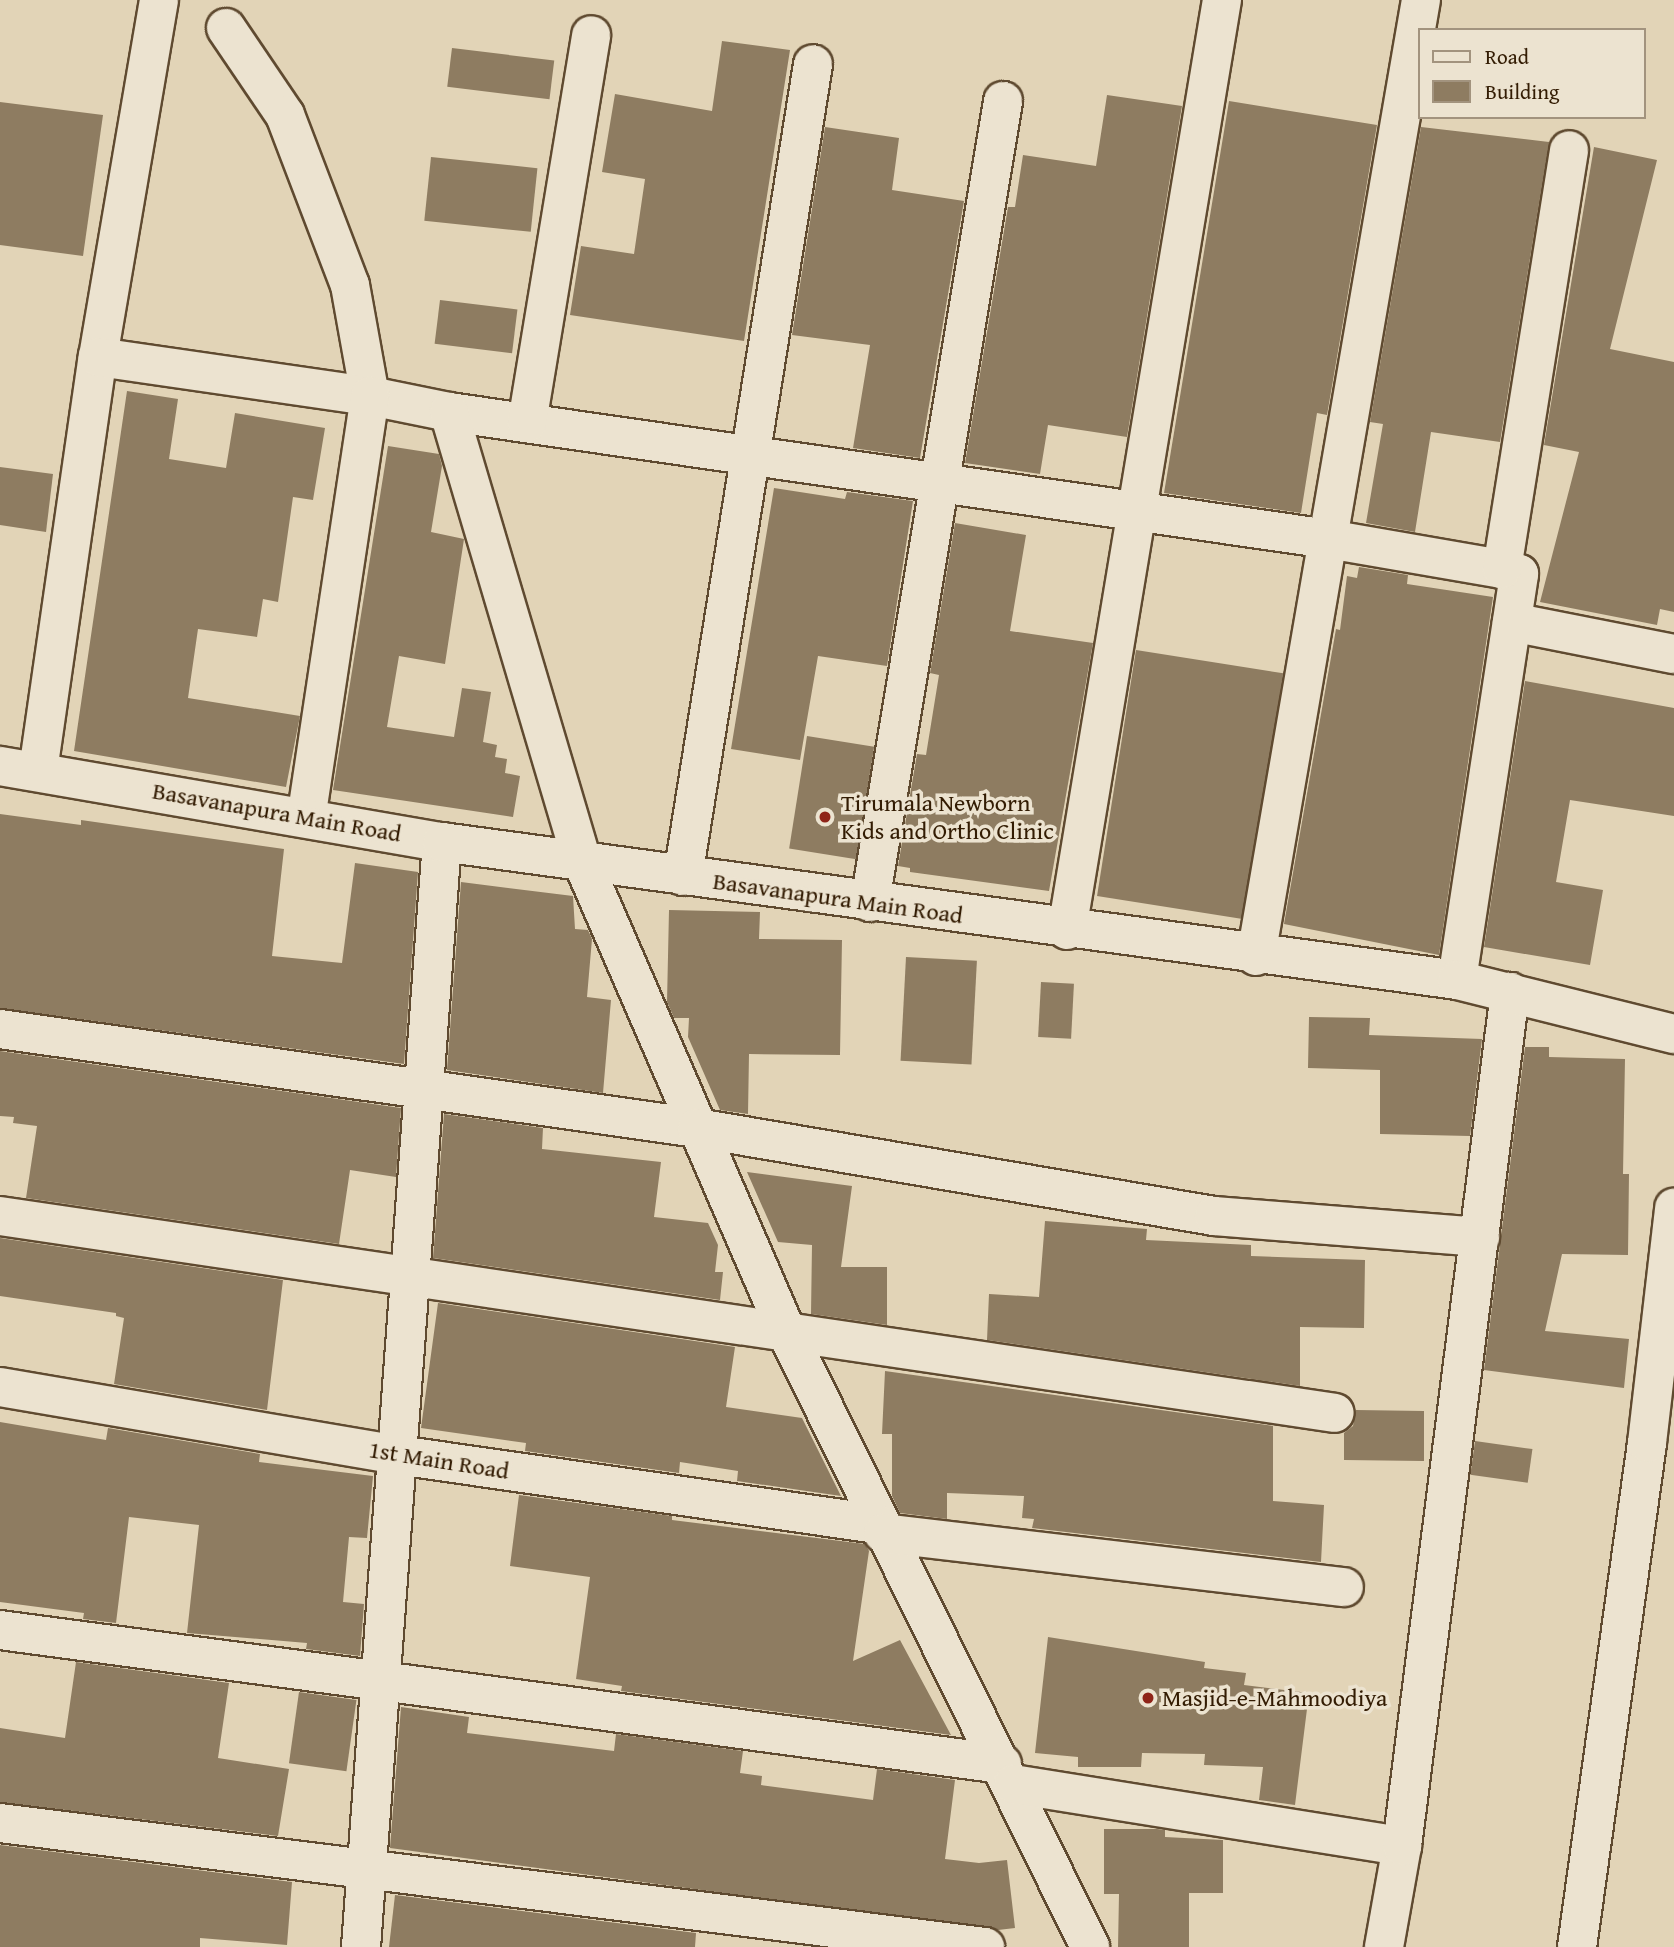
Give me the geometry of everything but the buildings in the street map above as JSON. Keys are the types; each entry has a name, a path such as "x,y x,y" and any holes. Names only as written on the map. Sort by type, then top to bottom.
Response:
{"street":[{"path":"38,771 98,357 159,0"},
{"path":"1067,930 1222,0"},
{"path":"1256,956 1421,0"},
{"path":"226,28 285,115 350,285 370,396 307,815"},
{"path":"527,423 591,35"},
{"path":"684,876 813,64"},
{"path":"870,902 1003,101"},
{"path":"1502,569 1569,150"},
{"path":"98,357 370,396 449,412 1328,539 1519,574 1457,981"},
{"path":"449,412 583,863 787,1333 881,1528 1008,1774 1090,1947"},
{"path":"1513,622 1674,654"},
{"name":"Basavanapura Main Road","path":"0,766 307,815 442,842 583,863 1256,956 1457,981 1674,1034"},
{"path":"361,1947 442,842"},
{"path":"1384,1947 1402,1846 1510,992"},
{"path":"0,1029 697,1128 1214,1216 1480,1237"},
{"path":"1577,1947 1647,1443 1674,1209"},
{"path":"0,1216 1335,1413"},
{"name":"1st Main Road","path":"0,1387 398,1455 881,1528 1344,1587"},
{"path":"0,1630 381,1681 1008,1774 1402,1846"},
{"path":"0,1823 985,1947"}],"place":[{"name":"Tirumala Newborn Kids and Ortho Clinic","path":"825,817"},
{"name":"Masjid-e-Mahmoodiya","path":"1148,1698"}]}
